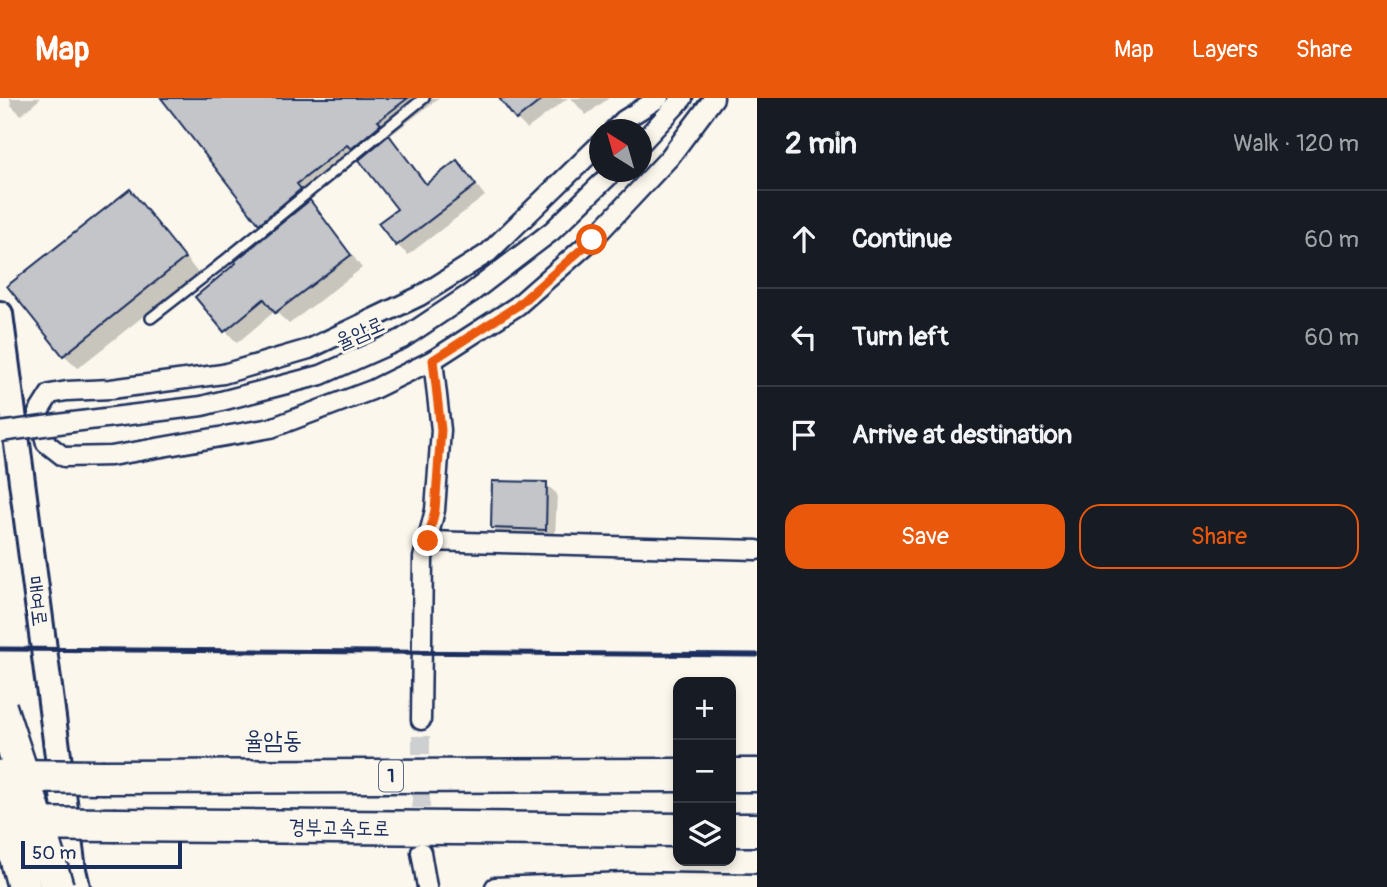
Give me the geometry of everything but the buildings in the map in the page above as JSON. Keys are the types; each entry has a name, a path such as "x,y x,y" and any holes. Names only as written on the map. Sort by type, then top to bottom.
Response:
{"highway":[{"path":"0,707 57,887"},
{"name":"1","path":"0,776 673,775"},
{"path":"736,775 757,775"},
{"path":"0,797 24,887"},
{"name":"경부고속도로","path":"0,824 673,830"},
{"path":"736,830 757,830"}],"street":[{"path":"626,119 659,98"},
{"path":"652,131 683,98"},
{"path":"589,155 488,253 420,296 309,349 223,374 50,394 38,413 46,443 64,457 111,456 271,428 372,390 433,360 517,306 592,240 669,158 714,98"},
{"name":"율암로","path":"0,432 202,406 321,375 402,339 471,293 552,231 603,182"},
{"name":"매여로","path":"0,314 77,887"},
{"path":"421,720 423,558 435,510 441,430 433,360"},
{"path":"428,541 757,550"},
{"path":"421,852 427,887"},
{"path":"495,887 627,882 757,884"}],"lane":[{"path":"151,318 424,98"}],"tunnel":[{"path":"421,720 421,835"}],"railway":[{"path":"0,649 757,655"}],"district":[{"name":"율암동","path":"273,740"}],"route":[{"path":"428,541 435,510 441,430 433,360 517,306 592,240"}]}
